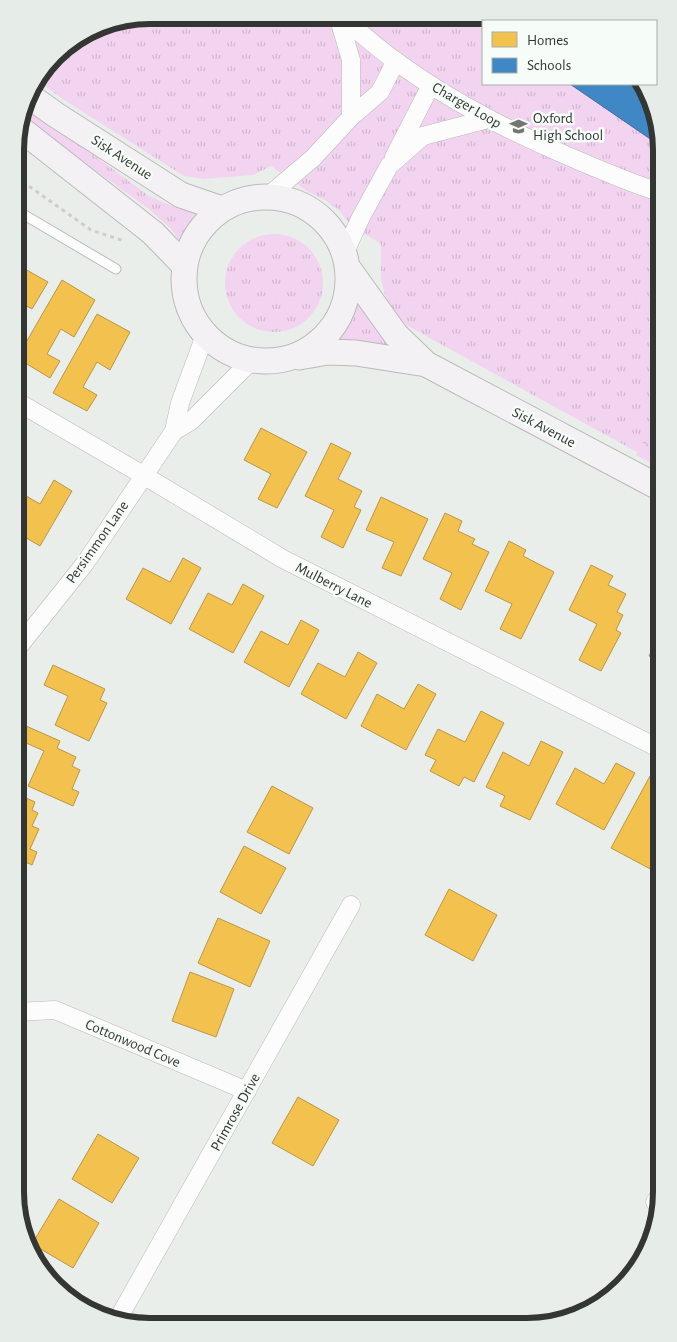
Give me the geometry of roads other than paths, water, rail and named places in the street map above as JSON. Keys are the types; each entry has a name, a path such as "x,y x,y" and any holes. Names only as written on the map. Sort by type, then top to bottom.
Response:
{"street":[{"path":"342,24 351,60 351,117"},
{"name":"Charger Loop","path":"350,24 396,61 431,85 488,119 521,136 632,184 653,190"},
{"path":"267,196 313,158 351,117 380,92 396,61"},
{"path":"346,261 361,218 431,85"},
{"name":"Sisk Avenue","path":"34,99 56,115 181,195 222,209"},
{"path":"389,166 423,136 488,119"},
{"path":"25,133 153,233 184,265"},
{"name":"Sisk Avenue","path":"426,364 328,352 273,362 251,361 226,352 205,335 194,320 186,302 183,284 184,265 191,243 204,224 222,209 244,200 267,196 292,201 315,213 333,231 346,261 396,335 426,364 653,484"},
{"name":"Sisk Avenue","path":"294,357 319,343 337,322 347,296 346,261"},
{"name":"Persimmon Lane","path":"24,640 86,562 143,474 174,431 180,403 205,335"},
{"name":"Persimmon Lane","path":"174,431 191,421 251,361"},
{"name":"Mulberry Lane","path":"24,406 143,474 283,559 653,745"},
{"name":"Primrose Drive","path":"121,1315 351,905"},
{"name":"Cottonwood Cove","path":"24,1012 56,1010 247,1091"}],"lane":[{"path":"24,215 116,269"}],"place":[{"name":"Oxford High School","path":"519,127"}]}
